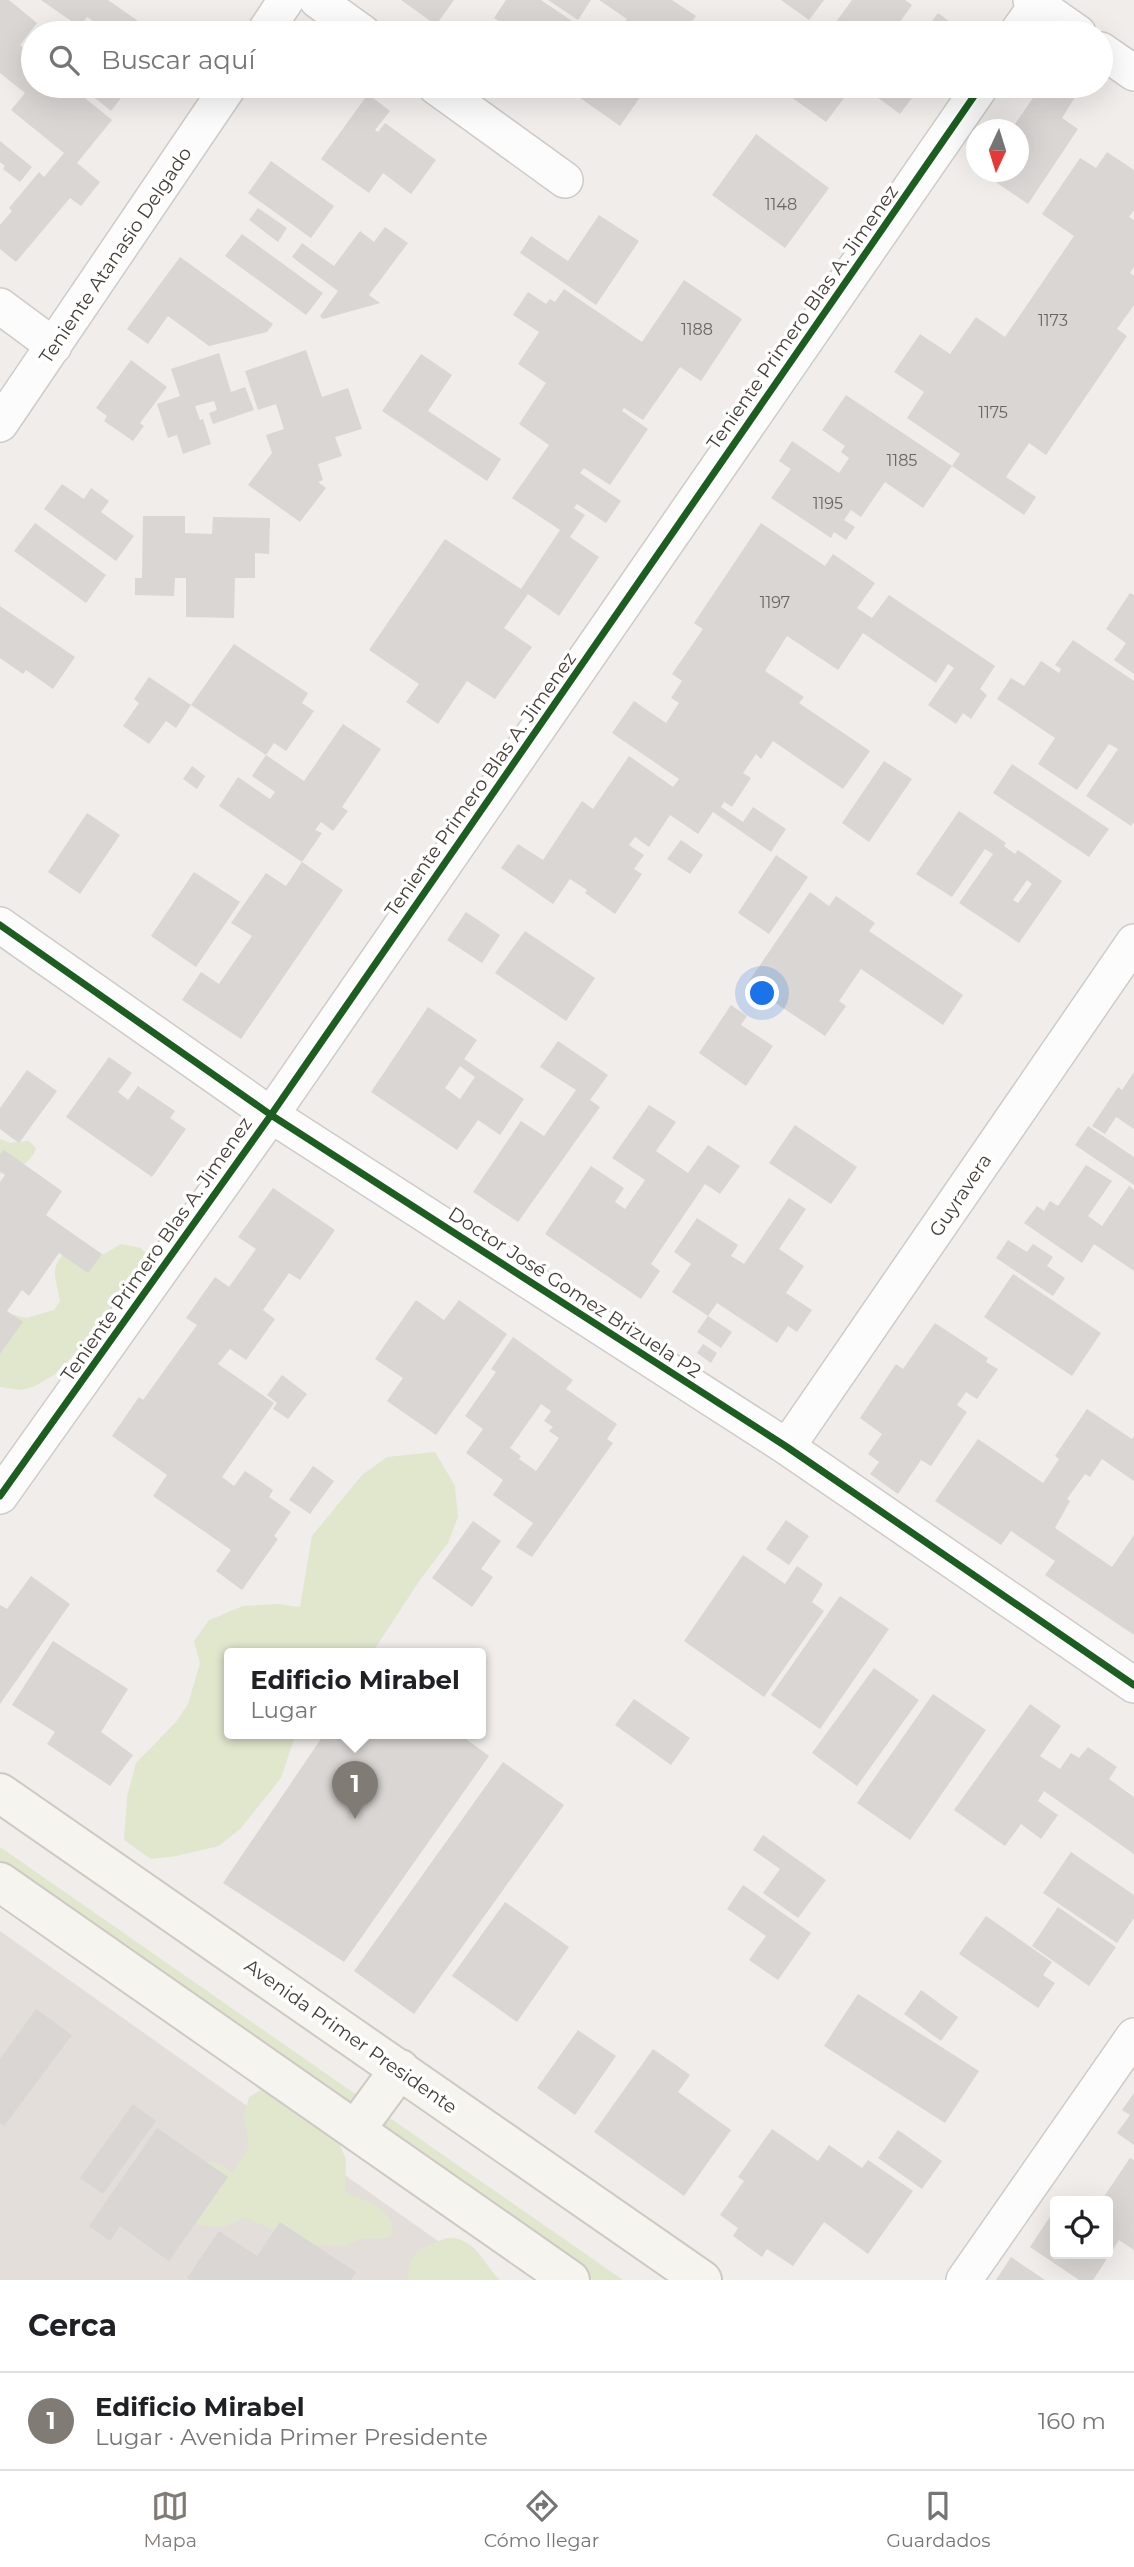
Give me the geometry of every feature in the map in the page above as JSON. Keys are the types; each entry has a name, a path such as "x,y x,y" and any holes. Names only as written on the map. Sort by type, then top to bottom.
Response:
{"main road":[{"name":"Avenida Primer Presidente","path":"0,1793 702,2280"},
{"path":"0,1882 570,2280"},
{"path":"356,2129 400,2069"}],"street":[{"path":"272,21 286,0"},
{"path":"317,0 346,21"},
{"path":"1024,21 1036,2 1061,21"},
{"path":"1113,58 1134,73"},
{"name":"Teniente Atanasio Delgado","path":"0,424 221,98"},
{"path":"452,98 565,180"},
{"name":"Teniente Primero Blas A. Jimenez","path":"0,1496 271,1115 973,98"},
{"path":"0,306 54,346"},
{"name":"Doctor José Gomez Brizuela P2","path":"0,925 271,1115 787,1447 1134,1685"},
{"name":"Guyravera","path":"787,1447 1134,942"},
{"path":"964,2280 1134,2036"}],"shaded area":[{"path":"0,1931 493,2280 0,2280"}],"green space":[{"path":"0,1139 10,1143 29,1141 36,1148 26,1163 0,1174"},
{"path":"121,1244 141,1248 147,1255 145,1267 137,1280 116,1294 112,1300 95,1353 75,1354 54,1375 33,1387 21,1390 0,1387 0,1315 7,1313 26,1318 54,1310 60,1301 55,1270 65,1253 104,1254"},
{"path":"435,1452 455,1486 458,1517 448,1543 375,1648 224,1648 224,1739 294,1739 281,1778 241,1828 219,1846 151,1859 124,1840 127,1797 136,1763 176,1722 188,1704 200,1663 194,1641 209,1620 243,1606 278,1604 300,1607 312,1536 362,1475 387,1457"},
{"path":"0,1847 623,2280 593,2280 0,1870"},
{"path":"266,2087 336,2137 346,2159 347,2194 380,2208 393,2228 389,2238 360,2239 345,2246 309,2245 244,2217 220,2227 194,2223 195,2162 215,2162 232,2172 249,2147 244,2116 249,2097"},
{"path":"446,2238 456,2238 471,2246 500,2280 408,2280 410,2262 414,2256"}],"building":[{"path":"0,0 9,0 35,21 21,21 21,90 0,73"},
{"path":"41,0 108,0 138,21 93,21 87,17 84,21 71,21"},
{"path":"401,0 454,0 439,21 430,21"},
{"path":"506,0 541,0 572,21 499,21 494,18"},
{"path":"548,0 591,0 578,20"},
{"path":"599,0 672,0 696,16 692,21 625,21 627,19"},
{"path":"781,0 824,0 809,20"},
{"path":"852,0 905,0 912,5 901,21 837,21"},
{"path":"938,13 949,21 932,21"},
{"path":"21,98 85,98 112,120 77,163 100,182 81,206 70,198 16,262 0,249 0,225 12,211 9,208 39,172 44,177 64,153 11,110"},
{"path":"95,98 121,98 111,111"},
{"path":"365,98 373,98 390,111 375,130 378,132 385,123 436,160 411,194 383,173 369,193 321,159"},
{"path":"580,98 640,98 620,126"},
{"path":"793,98 844,98 826,122"},
{"path":"878,98 912,98 900,114"},
{"path":"1033,98 1074,98 1062,118 1078,129 1028,204 996,182 1029,182 1029,119 1018,119"},
{"path":"756,134 829,188 785,248 712,195"},
{"path":"0,141 32,167 20,182 3,169 5,166 0,162"},
{"path":"1107,152 1134,170 1134,210 1129,217 1134,220 1134,267 1130,273 1134,276 1134,305 1117,329 1127,336 1046,455 1029,443 1006,477 1036,497 1024,515 952,466 960,454 907,418 924,392 894,372 920,334 950,354 976,317 1005,337 1074,236 1042,214 1080,158 1096,168"},
{"path":"271,161 334,206 311,238 248,193"},
{"path":"258,208 287,228 278,242 249,220"},
{"path":"599,215 639,241 596,305 520,253 531,236 568,261"},
{"path":"385,227 408,243 369,295 380,303 323,319 320,316 338,291 292,257 302,243 334,266 360,231 374,242"},
{"path":"242,234 323,293 306,315 225,256"},
{"path":"180,257 273,324 267,332 209,346 168,316 148,344 127,329"},
{"path":"684,280 742,319 701,381 680,367 643,420 624,408 622,411 648,429 610,485 584,468 580,473 621,501 606,523 577,504 574,508 585,515 570,537 599,557 559,616 528,594 504,628 532,647 495,699 467,681 438,724 406,702 419,684 369,650 445,539 521,589 560,530 512,498 549,445 519,424 546,383 518,364 539,332 513,315 528,292 546,304 550,299 555,302 564,289 642,342"},
{"path":"306,350 322,397 348,388 362,429 335,437 342,456 318,464 323,480 318,482 326,488 300,522 248,485 272,453 266,435 284,429 276,404 258,410 245,371"},
{"path":"219,353 231,392 245,387 254,410 213,424 209,413 217,410 214,401 195,406 200,420 203,419 211,444 183,454 177,435 168,438 157,404 180,396 171,369"},
{"path":"421,354 452,375 428,411 501,459 487,481 382,411"},
{"path":"131,360 167,387 140,423 144,426 133,441 104,421 107,416 96,408"},
{"path":"846,395 952,466 923,508 885,482 861,517 851,510 844,520 855,527 846,540 834,532 831,538 771,498 791,469 779,461 792,441 839,473 849,458 841,452 845,446 822,430"},
{"path":"62,484 84,499 91,488 109,501 101,512 134,536 116,561 44,509"},
{"path":"143,516 185,516 185,533 212,534 213,517 270,518 269,554 255,553 255,578 235,578 234,618 186,617 186,578 175,578 174,596 135,595 135,578 142,578"},
{"path":"35,523 106,575 86,603 14,551"},
{"path":"761,523 825,566 833,554 875,583 857,608 872,618 889,595 995,666 980,689 987,695 971,719 963,713 956,724 928,705 954,668 948,664 936,683 863,633 838,670 787,636 765,671 804,697 799,703 870,751 843,789 773,741 761,759 756,754 743,773 751,778 732,807 724,802 721,807 743,822 753,807 786,829 771,852 713,812 698,834 670,815 649,847 635,837 629,845 644,855 634,869 642,874 615,914 570,879 553,904 501,868 518,844 543,860 582,801 593,809 629,756 673,787 679,779 612,733 634,701 666,723 679,703 671,698 682,681 672,674 703,629 694,623"},
{"path":"1130,593 1134,595 1134,674 1114,660 1126,643 1106,629"},
{"path":"0,606 75,657 53,689 26,670 23,674 0,658"},
{"path":"1073,640 1134,681 1134,822 1131,826 1086,796 1118,749 1109,744 1077,790 1038,764 1055,738 997,699 1011,678 1024,686 1041,661 1059,673 1061,669 1055,665"},
{"path":"234,644 308,693 302,703 314,711 286,751 274,743 266,755 191,705"},
{"path":"149,677 191,705 176,728 166,721 149,744 123,726 139,703 134,699"},
{"path":"343,724 381,749 342,807 348,811 333,831 321,822 315,830 322,833 302,862 219,806 238,777 270,799 275,792 252,776 266,755 304,781"},
{"path":"884,761 912,779 869,842 842,823"},
{"path":"1012,764 1109,829 1089,857 993,793"},
{"path":"192,766 205,776 197,789 183,779"},
{"path":"959,811 1006,843 1004,846 1015,854 1018,850 1062,881 1019,943 959,903 993,854 985,849 952,897 916,874","holes":["1027,880 1032,884 1018,903 1013,900"]},
{"path":"87,813 120,835 80,894 48,872"},
{"path":"681,840 703,855 690,874 667,859"},
{"path":"776,855 808,877 769,934 738,913"},
{"path":"302,862 343,890 241,1039 182,1000 201,972 219,984 252,936 231,923 266,873 286,886"},
{"path":"194,872 240,902 196,967 151,936"},
{"path":"810,892 829,906 836,896 875,923 869,931 963,995 943,1025 861,969 839,1001 846,1006 825,1036 747,984"},
{"path":"466,912 500,935 482,963 447,940"},
{"path":"525,931 595,978 566,1021 495,973"},
{"path":"731,1005 747,1016 741,1025 773,1046 746,1086 699,1053"},
{"path":"428,1007 477,1040 464,1059 524,1099 500,1135 478,1120 457,1150 371,1092","holes":["460,1066 475,1077 460,1099 445,1088"]},
{"path":"558,1041 608,1075 590,1100 600,1107 518,1222 473,1192 521,1121 544,1136 576,1090 540,1067"},
{"path":"109,1057 132,1073 118,1092 128,1100 138,1086 175,1111 170,1118 186,1129 152,1177 66,1117"},
{"path":"27,1070 57,1091 19,1143 0,1129 0,1108"},
{"path":"1134,1072 1134,1129 1116,1117 1105,1134 1092,1126 1118,1087 1122,1090"},
{"path":"649,1105 676,1122 656,1151 688,1173 708,1145 740,1166 720,1194 705,1184 651,1264 660,1271 641,1299 545,1234 591,1166 624,1188 615,1202 625,1209 645,1180 612,1158"},
{"path":"795,1125 857,1167 831,1204 769,1163"},
{"path":"1088,1126 1134,1157 1134,1185 1075,1145"},
{"path":"4,1150 62,1191 46,1215 102,1254 88,1273 59,1253 29,1296 22,1290 7,1311 23,1322 0,1354 0,1182 5,1175 0,1171 0,1155"},
{"path":"1086,1165 1112,1181 1088,1216 1102,1226 1129,1186 1134,1190 1134,1271 1094,1244 1082,1263 1024,1223 1037,1206 1044,1211 1050,1201 1058,1206"},
{"path":"273,1188 335,1230 300,1280 289,1273 263,1310 275,1319 246,1360 230,1349 218,1364 274,1403 222,1477 234,1486 245,1471 273,1490 269,1497 291,1512 274,1536 278,1539 242,1590 216,1571 231,1550 153,1496 167,1475 112,1436 139,1397 143,1400 197,1325 186,1318 215,1277 229,1287 256,1249 238,1237"},
{"path":"789,1198 806,1209 779,1249 804,1266 786,1293 812,1310 797,1332 788,1326 777,1343 717,1303 708,1316 672,1292 691,1264 674,1252 697,1218 738,1245 731,1256 744,1264"},
{"path":"1008,1240 1027,1252 1033,1244 1053,1257 1047,1266 1065,1278 1053,1296 996,1258"},
{"path":"1013,1274 1101,1333 1072,1376 984,1317"},
{"path":"416,1300 444,1320 459,1300 507,1334 436,1435 387,1401 403,1378 375,1359"},
{"path":"708,1316 732,1332 721,1348 697,1332"},
{"path":"935,1323 988,1358 986,1362 998,1369 977,1399 966,1392 957,1405 967,1412 931,1466 921,1460 898,1494 870,1474 879,1462 868,1454 882,1434 860,1418 896,1364 903,1369"},
{"path":"513,1337 573,1380 566,1389 617,1424 607,1439 613,1443 532,1557 516,1547 533,1523 493,1495 503,1480 466,1453 483,1429 465,1416 496,1372 491,1369","holes":["541,1404 551,1411 544,1421 553,1427 549,1431 559,1438 536,1471 519,1459 521,1456 510,1448"]},
{"path":"703,1344 717,1353 711,1363 697,1353"},
{"path":"282,1375 307,1394 288,1419 273,1409 277,1403 267,1395"},
{"path":"1087,1409 1132,1439 1134,1436 1134,1481 1102,1459 1090,1477 1085,1474 1067,1499 1070,1501 1055,1528 1112,1567 1134,1535 1134,1635 1045,1575 1055,1561 1011,1531 1001,1545 935,1501 978,1439 1043,1483 1059,1459 1055,1456"},
{"path":"313,1466 334,1481 310,1514 289,1500"},
{"path":"786,1520 809,1536 789,1565 766,1549"},
{"path":"473,1521 501,1541 481,1569 493,1577 472,1607 432,1578"},
{"path":"743,1555 785,1584 797,1566 823,1584 812,1602 824,1611 764,1697 684,1641"},
{"path":"31,1576 70,1604 0,1704 0,1605 7,1609"},
{"path":"840,1596 889,1629 820,1729 771,1695"},
{"path":"53,1641 128,1689 101,1732 133,1755 110,1786 47,1744 55,1732 12,1705"},
{"path":"874,1668 919,1700 857,1786 812,1753"},
{"path":"933,1694 986,1730 910,1840 857,1803"},
{"path":"634,1699 690,1738 671,1765 615,1725"},
{"path":"1030,1704 1061,1726 1040,1756 1060,1769 1071,1753 1079,1758 1088,1747 1117,1767 1109,1779 1134,1797 1134,1854 1044,1791 1038,1801 1058,1815 1041,1839 1021,1824 1005,1846 954,1810"},
{"path":"321,1739 466,1739 489,1756 344,1962 223,1883"},
{"path":"503,1762 564,1805 414,2014 354,1971"},
{"path":"763,1835 826,1880 798,1918 763,1893 780,1869 753,1850"},
{"path":"1071,1852 1134,1895 1134,1918 1117,1943 1043,1893"},
{"path":"743,1885 811,1933 778,1980 749,1960 766,1936 727,1909"},
{"path":"505,1902 569,1947 517,2022 452,1976"},
{"path":"1058,1907 1116,1947 1089,1986 1032,1946"},
{"path":"986,1916 1052,1962 1043,1975 1055,1983 1038,2008 959,1954"},
{"path":"921,1990 958,2017 941,2041 904,2014"},
{"path":"858,1994 979,2071 945,2123 824,2046"},
{"path":"36,2009 72,2035 4,2126 0,2123 0,2059"},
{"path":"578,2030 616,2056 575,2115 537,2088"},
{"path":"653,2049 690,2075 678,2092 731,2130 684,2196 594,2132"},
{"path":"1134,2093 1134,2145 1117,2133 1130,2115 1122,2110"},
{"path":"133,2104 156,2121 103,2194 80,2178"},
{"path":"157,2128 228,2177 169,2261 120,2226 110,2241 89,2226"},
{"path":"772,2129 818,2161 829,2145 862,2168 868,2160 913,2191 868,2254 824,2222 793,2266 767,2249 762,2257 733,2236 738,2228 720,2215 744,2181 738,2177"},
{"path":"898,2130 942,2161 922,2189 878,2158"},
{"path":"1130,2158 1134,2160 1134,2250 1119,2240 1113,2249 1113,2196 1104,2196"},
{"path":"1050,2217 1050,2259 1107,2259 1093,2280 1079,2280 1030,2247"},
{"path":"280,2222 356,2272 351,2280 187,2278 219,2231 257,2256"},
{"path":"1011,2257 1045,2280 996,2280"}],"cycle path":[{"path":"0,1496 271,1115 973,98"},
{"path":"0,925 271,1115 787,1447 1134,1685"}],"place":[{"name":"Edificio Mirabel","path":"355,1819"}]}
